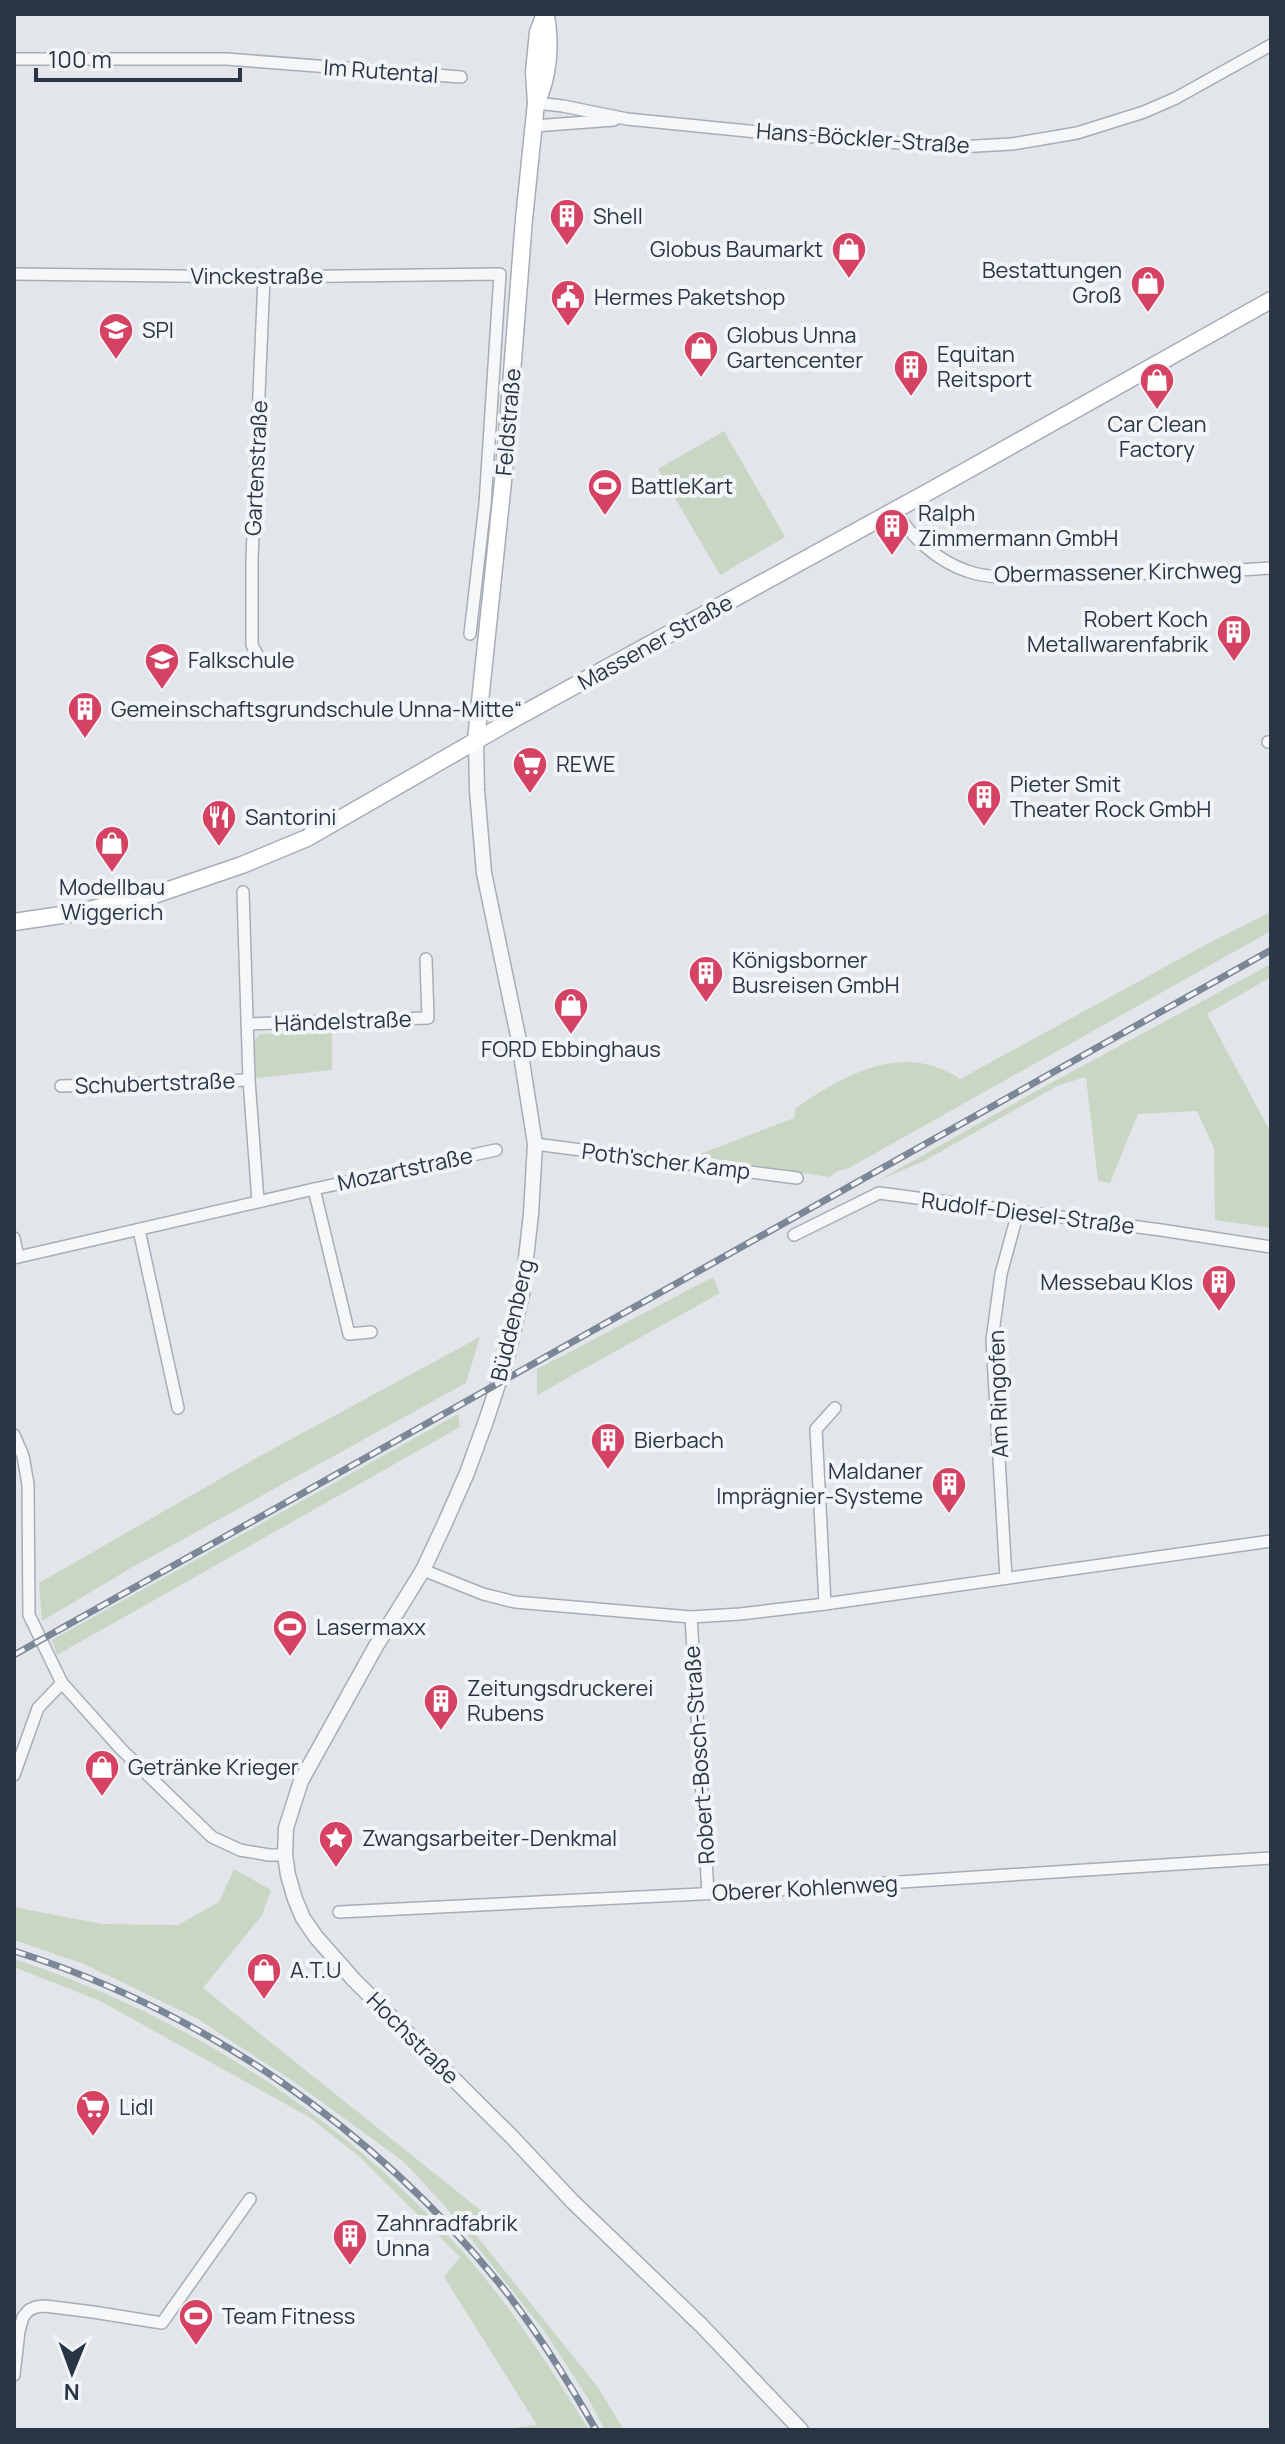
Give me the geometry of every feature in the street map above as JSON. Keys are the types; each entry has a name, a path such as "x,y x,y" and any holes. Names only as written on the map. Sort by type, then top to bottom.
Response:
{"main road":[{"name":"Feldstraße","path":"476,740 505,462 536,103 533,85 535,59 538,32 545,14"},
{"name":"Massener Straße","path":"14,922 131,901 192,883 307,838 476,740 1271,300"}],"street":[{"name":"Hans-Böckler-Straße","path":"536,103 627,119 788,135 958,147 1012,144 1077,133 1144,112 1271,45"},
{"name":"Im Rutental","path":"14,59 226,59 461,77"},
{"name":"Hans-Böckler-Straße","path":"534,126 627,119"},
{"name":"Vinckestraße","path":"14,274 264,277 500,274"},
{"name":"Feldstraße","path":"470,634 485,504 500,274"},
{"name":"Gartenstraße","path":"259,658 252,645 252,558 264,277"},
{"name":"Obermassener Kirchweg","path":"894,509 921,543 947,562 969,572 1022,576 1271,568"},
{"name":"Büddenberg","path":"285,1855 290,1808 305,1772 423,1570 476,1451 508,1354 522,1294 528,1258 535,1144 518,1036 484,873 476,740"},
{"name":"Händelstraße","path":"243,892 249,1080 258,1201"},
{"name":"Händelstraße","path":"247,1024 428,1018 426,959"},
{"name":"Schubertstraße","path":"61,1086 249,1080"},
{"name":"Poth'scher Kamp","path":"535,1144 797,1178"},
{"name":"Mozartstraße","path":"14,1238 16,1257 496,1150"},
{"name":"Mozartstraße","path":"314,1189 349,1334 371,1332"},
{"name":"Rudolf-Diesel-Straße","path":"794,1235 879,1193 1271,1247"},
{"name":"Am Ringofen","path":"1006,1578 992,1340 1001,1274 1018,1212"},
{"path":"139,1230 178,1408"},
{"path":"825,1604 816,1429 835,1408"},
{"path":"14,1435 20,1471 29,1615 62,1683 121,1749 212,1837 240,1850 285,1855"},
{"path":"423,1570 483,1594 515,1602 691,1617 825,1604 1271,1541"},
{"name":"Robert-Bosch-Straße","path":"691,1617 708,1893"},
{"path":"14,1775 38,1708 62,1683"},
{"name":"Hochstraße","path":"285,1855 295,1899 303,1918 331,1955 573,2202 701,2325 801,2430"},
{"name":"Oberer Kohlenweg","path":"339,1912 1271,1858"},
{"path":"14,2375 23,2317 36,2307 162,2323 250,2199"},
{"name":"Hochstraße","path":"780,2407 793,2430"}],"green space":[{"path":"724,431 785,537 720,575 658,469"},
{"path":"1271,912 1271,931 829,1177 695,1156 794,1118 796,1108 815,1095 875,1066 917,1063 939,1068 960,1079"},
{"path":"1271,964 1271,977 1207,1014 1271,1133 1271,1228 1215,1220 1214,1148 1197,1111 1138,1114 1110,1183 1098,1181 1086,1077 1059,1085 924,1161 877,1181 1049,1084"},
{"path":"332,1031 332,1070 256,1078 254,1041 260,1034"},
{"path":"713,1277 720,1293 537,1395 537,1369"},
{"path":"480,1337 466,1383 131,1568 42,1621 39,1583 258,1457"},
{"path":"458,1414 460,1427 57,1655 52,1640"},
{"path":"234,1869 271,1890 262,1915 203,1988 484,2213 476,2235 597,2386 624,2430 605,2430 545,2332 444,2205 404,2162 293,2081 196,2018 84,1964 14,1940 14,1907 102,1924 178,1925 219,1902"},
{"path":"14,1959 140,2009 200,2040 258,2075 366,2156 415,2202 480,2272 529,2338 589,2430 495,2430 537,2425 444,2277 460,2257 360,2157 309,2117 100,2001 14,1967"}],"railway":[{"path":"14,1655 1271,950"},
{"path":"14,1951 84,1976 218,2042 281,2082 341,2126 450,2227 499,2283 526,2318 596,2430"}],"place":[{"name":"Shell","path":"567,247"},
{"name":"Globus Baumarkt","path":"849,280"},
{"name":"Bestattungen Groß","path":"1148,314"},
{"name":"Hermes Paketshop","path":"568,328"},
{"name":"SPI","path":"116,361"},
{"name":"Globus Unna Gartencenter","path":"701,379"},
{"name":"Equitan Reitsport","path":"911,398"},
{"name":"Car Clean Factory","path":"1157,411"},
{"name":"BattleKart","path":"605,517"},
{"name":"Ralph Zimmermann GmbH","path":"892,557"},
{"name":"Robert Koch Metallwarenfabrik","path":"1234,663"},
{"name":"Falkschule","path":"162,691"},
{"name":"Gemeinschaftsgrundschule Unna-Mitte“","path":"85,740"},
{"name":"REWE","path":"530,795"},
{"name":"Pieter Smit Theater Rock GmbH","path":"984,828"},
{"name":"Santorini","path":"219,848"},
{"name":"Modellbau Wiggerich","path":"112,874"},
{"name":"Königsborner Busreisen GmbH","path":"706,1004"},
{"name":"FORD Ebbinghaus","path":"571,1036"},
{"name":"Messebau Klos","path":"1219,1313"},
{"name":"Bierbach","path":"608,1471"},
{"name":"Maldaner Imprägnier-Systeme","path":"949,1515"},
{"name":"Lasermaxx","path":"290,1658"},
{"name":"Zeitungsdruckerei Rubens","path":"441,1732"},
{"name":"Getränke Krieger","path":"102,1798"},
{"name":"Zwangsarbeiter-Denkmal","path":"336,1869"},
{"name":"A.T.U","path":"264,2001"},
{"name":"Lidl","path":"93,2138"},
{"name":"Zahnradfabrik Unna","path":"350,2267"},
{"name":"Team Fitness","path":"196,2347"}]}
